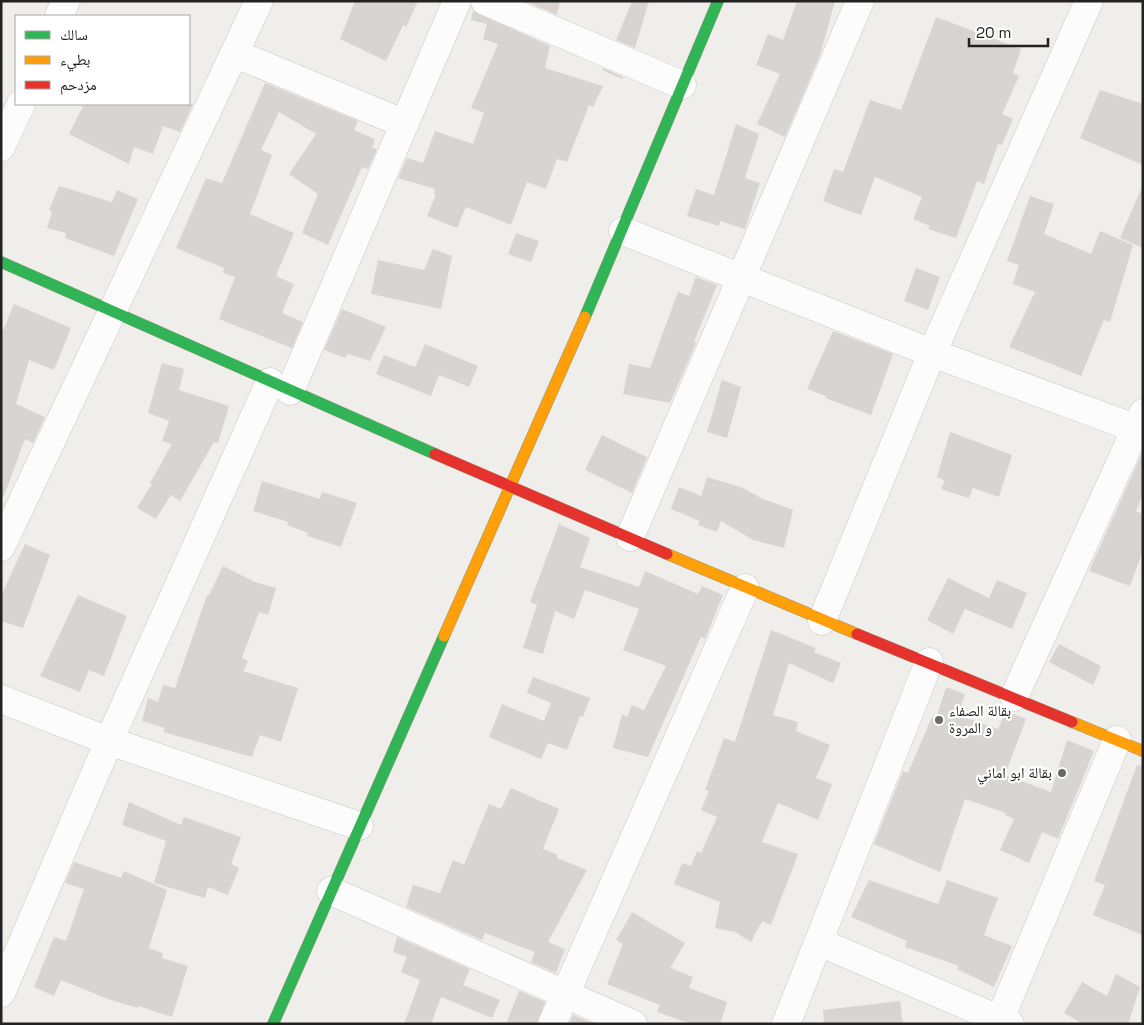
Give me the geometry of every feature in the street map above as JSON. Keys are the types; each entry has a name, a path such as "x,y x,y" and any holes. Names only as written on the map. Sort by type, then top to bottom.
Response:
{"street":[{"path":"59,15 66,1"},
{"path":"1,547 236,54 259,1"},
{"path":"1,993 9,950 405,124 457,1"},
{"path":"485,1 682,85"},
{"path":"273,1024 623,231 718,1"},
{"path":"630,537 860,1"},
{"path":"822,621 932,354 1089,1"},
{"path":"236,54 405,124"},
{"path":"1,147 20,105"},
{"path":"623,231 932,354 1140,424 1014,697"},
{"path":"1,262 280,387 822,621 928,662 1143,751"},
{"path":"552,1024 745,588"},
{"path":"786,1024 928,662"},
{"path":"1,698 109,741 359,826"},
{"path":"819,942 1002,1022 1117,740"},
{"path":"331,891 632,1024"}],"building":[{"path":"355,1 418,1 406,27 403,25 386,61 340,39"},
{"path":"525,1 560,1 557,15"},
{"path":"632,1 649,1 635,48 616,40"},
{"path":"797,1 835,1 820,55 785,137 757,124 780,74 756,65 768,34 783,40"},
{"path":"473,11 550,46 545,68 603,86 593,107 589,105 567,162 557,159 546,189 527,182 511,225 466,207 457,228 427,216 436,194 434,194 435,189 398,178 407,158 423,163 435,131 473,144 484,113 471,108 498,44 483,39 487,24 471,20"},
{"path":"936,17 1021,49 1013,73 1019,76 1002,114 1013,119 1002,145 998,144 984,184 977,181 956,238 928,229 930,226 913,219 922,197 875,177 861,215 823,201 834,169 843,172 870,100 901,110"},
{"path":"603,68 623,77 622,79 602,70"},
{"path":"265,83 358,121 354,130 375,139 372,148 377,149 368,169 362,167 328,245 302,233 318,194 289,174 316,134 279,112 261,150 272,155 250,214 294,233 276,276 294,284 282,313 303,322 292,348 219,319 235,277 223,273 224,268 176,248 206,178 222,183"},
{"path":"1100,90 1143,104 1143,165 1080,138"},
{"path":"193,104 180,132 163,126 153,154 134,147 129,164 69,134 84,105"},
{"path":"736,124 759,134 745,178 760,183 745,229 720,221 719,226 687,216 696,189 714,195"},
{"path":"1143,185 1143,248 1120,238"},
{"path":"59,186 112,202 117,190 138,199 114,256 65,238 66,233 47,228 52,212 49,210"},
{"path":"1030,196 1054,204 1044,234 1091,254 1100,231 1133,245 1110,322 1104,320 1081,376 1009,347 1035,292 1013,284 1019,265 1007,261"},
{"path":"516,233 539,241 531,262 508,254"},
{"path":"433,249 452,256 441,309 371,294 378,260 424,270"},
{"path":"916,268 940,277 928,310 904,301"},
{"path":"696,277 717,285 694,342 696,343 670,403 623,394 629,364 650,368 678,292 689,296"},
{"path":"14,304 71,328 54,370 29,360 16,404 45,417 33,443 25,439 4,496 1,496 1,335"},
{"path":"342,309 386,327 370,361 347,354 346,358 324,350"},
{"path":"833,331 893,354 871,415 825,398 826,396 807,389"},
{"path":"425,344 478,366 469,387 439,375 431,396 376,374 384,355 415,367"},
{"path":"162,363 184,369 179,390 229,406 218,443 214,442 180,501 171,495 156,519 137,508 152,484 150,483 172,444 162,441 169,421 148,413"},
{"path":"722,380 741,387 727,438 707,432"},
{"path":"950,432 1012,455 999,497 973,488 969,498 941,489 945,481 937,477"},
{"path":"602,435 647,457 632,493 585,470"},
{"path":"1143,451 1143,494 1136,511 1143,514 1143,551 1130,586 1089,571"},
{"path":"707,477 743,488 761,498 793,510 784,548 753,540 721,521 717,532 698,525 700,521 671,509 679,487 701,496"},
{"path":"262,481 320,499 322,492 357,503 341,547 307,536 308,533 287,525 288,522 253,511"},
{"path":"559,524 590,538 580,567 639,587 645,571 698,594 702,586 723,595 705,639 701,637 648,757 613,748 622,714 627,717 632,705 644,710 666,666 623,650 639,609 585,590 574,619 555,611 543,654 523,648 537,605 530,602"},
{"path":"25,544 50,555 23,628 1,621 1,596"},
{"path":"223,566 255,582 276,588 268,615 259,612 242,658 248,661 243,671 298,688 281,742 260,735 252,757 163,732 165,728 142,721 148,698 158,702 163,685 175,688 207,595 209,595"},
{"path":"948,578 989,598 997,580 1027,593 1012,629 965,609 953,634 927,620"},
{"path":"78,595 127,616 104,676 89,670 80,692 40,676"},
{"path":"771,630 816,648 814,652 841,663 833,683 789,663 773,715 798,722 796,731 830,745 816,778 832,784 818,820 778,803 762,842 798,854 771,925 762,921 751,942 735,932 715,928 720,902 674,884 682,863 691,866 697,851 701,853 717,817 701,810 709,791 705,790 724,738 735,742"},
{"path":"1059,644 1101,666 1093,685 1049,662"},
{"path":"533,677 590,698 583,717 580,716 567,750 548,743 541,759 489,737 502,704 544,721 551,703 527,693"},
{"path":"946,687 965,694 958,715 998,729 1006,711 1026,719 1005,775 1051,792 1067,740 1094,751 1058,839 1042,832 1029,863 1000,850 1014,819 1005,815 1006,813 965,799 940,872 874,844 903,771 908,773 932,717 936,719"},
{"path":"1137,765 1143,766 1143,935 1093,915 1105,885 1094,881"},
{"path":"511,788 559,809 543,849 558,855 557,858 587,870 548,942 565,949 556,973 531,962 535,952 485,933 482,940 406,907 413,885 440,893 453,860 464,865 489,804 501,809"},
{"path":"129,802 181,825 184,817 241,837 231,864 239,868 228,895 208,887 205,898 154,883 166,841 122,825"},
{"path":"74,862 121,878 124,871 167,890 149,948 163,953 162,958 188,966 172,1017 108,999 61,980 54,996 34,987 54,937 66,941 84,889 65,883"},
{"path":"869,880 938,904 947,880 998,898 984,935 1012,946 994,987 957,969 959,966 905,947 907,941 851,917"},
{"path":"632,912 685,943 670,968 693,977 689,988 727,1002 720,1024 691,1024 657,1012 660,1005 607,984 623,944 616,940"},
{"path":"397,937 470,969 463,985 500,1000 492,1018 441,997 431,1024 404,1024 420,980 401,972 407,957 393,952"},
{"path":"1116,974 1140,987 1128,1024 1083,1024 1064,1013 1082,982 1107,996"},
{"path":"519,991 545,1002 537,1024 506,1024"},
{"path":"900,1001 903,1024 824,1024 823,1010"},
{"path":"573,1015 594,1024 569,1024"}],"traffic: fast":[{"path":"585,317 718,1"},
{"path":"1,262 435,454"},
{"path":"273,1024 444,636"}],"traffic: slow":[{"path":"444,636 585,317"},
{"path":"667,554 857,634"},
{"path":"1072,722 1143,751"}],"traffic: jam":[{"path":"435,454 667,554"},
{"path":"857,634 1072,722"}],"place":[{"name":"بقالة الصفاء و المروة","path":"939,720"},
{"name":"بقالة ابو اماني","path":"1062,773"}]}
